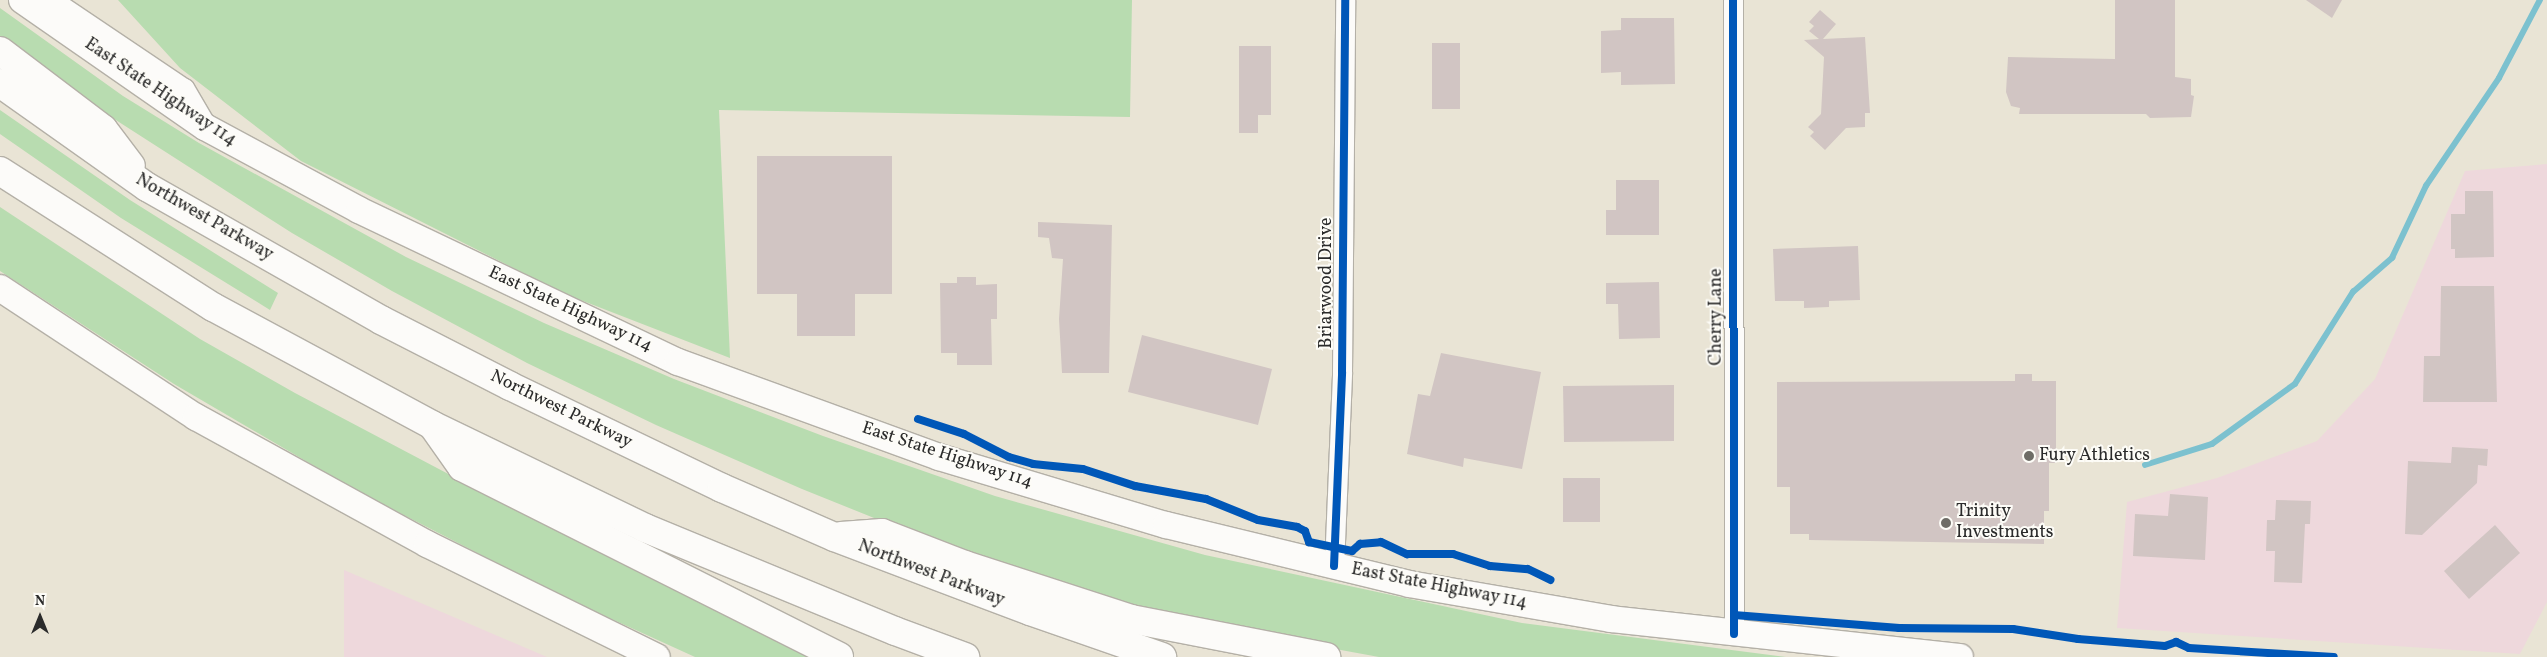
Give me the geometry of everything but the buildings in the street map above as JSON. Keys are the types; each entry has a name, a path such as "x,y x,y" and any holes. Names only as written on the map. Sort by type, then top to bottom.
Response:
{"highway":[{"path":"0,51 103,129 147,188"},
{"name":"Northwest Parkway","path":"0,83 147,188 382,320 501,382 722,488 834,537 1030,612 1162,657"},
{"path":"0,171 213,307 432,425 645,528 895,631 965,657"},
{"path":"432,425 462,467 839,657"},
{"path":"834,537 882,533 965,565 1131,619 1326,657"}],"main road":[{"name":"East State Highway 114","path":"22,0 205,127 359,210 678,362 938,457 1166,525 1409,584 1610,619 1734,634 1960,657"},
{"path":"0,288 196,417 426,544 657,657"}],"street":[{"path":"50,0 184,90 205,127"},
{"name":"Briarwood Drive","path":"1334,566 1342,372 1345,0"},
{"name":"Cherry Lane","path":"1733,0 1734,634"}],"shaded area":[{"path":"2547,164 2547,602 2520,654 2117,628 2127,502 2217,478 2317,441 2375,379 2465,171"},
{"path":"344,570 547,657 344,657"}],"green space":[{"path":"118,0 1132,0 1130,117 719,110 730,358 565,294 301,161 180,68"},
{"path":"0,8 123,96 199,143 406,257 544,323 674,379 823,436 995,496 1205,555 1522,623 1786,657 1379,657 1189,622 976,559 802,489 656,425 527,363 392,291 292,233 108,115 0,39"},
{"path":"0,110 130,200 278,293 270,310 121,218 0,134"},
{"path":"0,207 200,339 295,393 490,496 817,657 695,657 561,596 357,491 174,384 0,271"}],"waterway":[{"path":"2145,465 2212,444 2295,384 2353,292 2392,258 2426,186 2499,78 2540,0"}],"cycle path":[{"path":"1334,566 1342,372 1345,0"},
{"path":"1733,0 1734,634"},
{"path":"918,419 964,434 1009,457 1033,464 1083,469 1135,486 1206,499 1258,520 1297,527 1305,531 1309,542 1352,551 1360,544 1381,542 1407,554 1453,554 1490,566 1528,569 1551,580"},
{"path":"1734,615 1899,628 2013,629 2078,639 2165,646 2176,642 2189,648 2334,657"}],"place":[{"name":"Fury Athletics","path":"2029,456"},
{"name":"Trinity Investments","path":"1946,523"}]}
